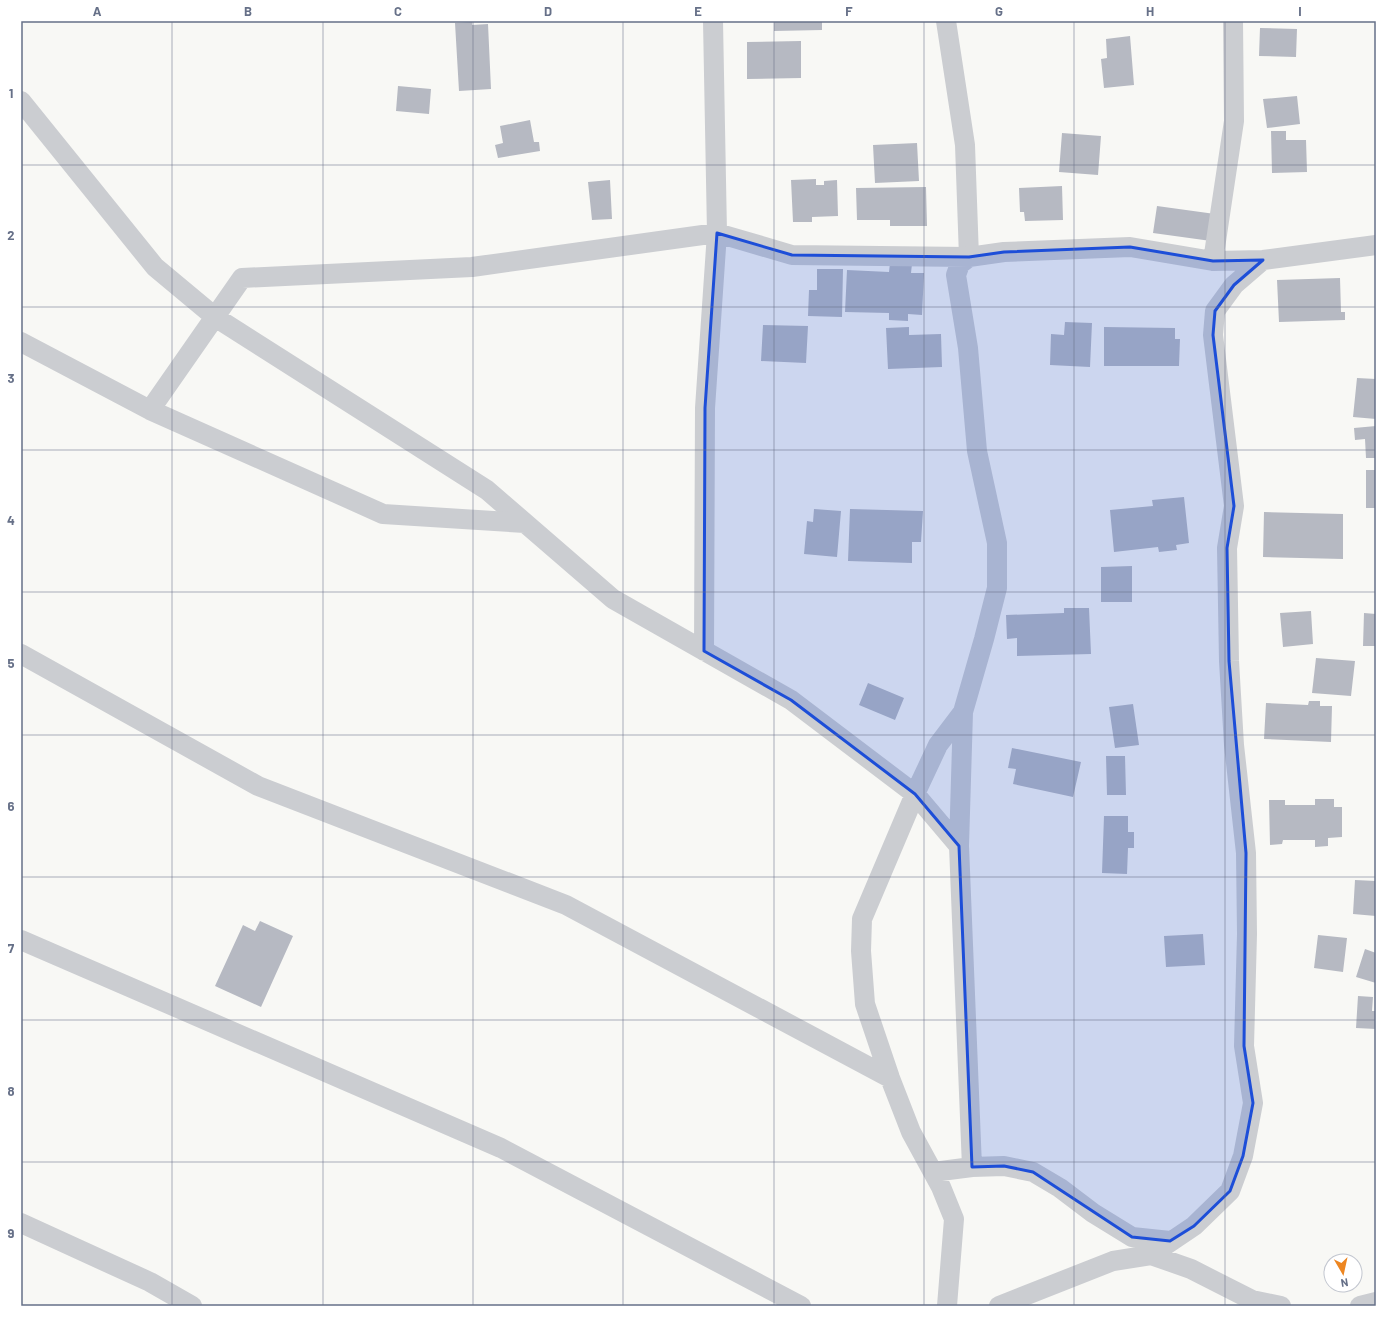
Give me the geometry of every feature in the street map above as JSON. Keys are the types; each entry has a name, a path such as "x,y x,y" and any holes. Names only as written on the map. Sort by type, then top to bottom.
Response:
{"street":[{"path":"704,650 705,408 717,233 713,21"},
{"path":"946,21 965,145 969,258"},
{"path":"1213,261 1234,121 1233,21"},
{"path":"21,101 155,267 215,317 487,490 613,599 791,700 915,794 959,846"},
{"path":"150,410 242,278 472,267 717,233 792,255 969,258 1004,252 1130,247 1213,261 1262,260 1376,245"},
{"path":"969,258 960,264 956,275 968,348 976,450 997,543 997,588 963,712 959,846 972,1167"},
{"path":"999,1306 1113,1261 1150,1255 1194,1226 1230,1191 1243,1156 1253,1103 1244,1046 1247,934 1246,853 1234,745 1229,661 1227,548 1234,506 1212,335 1215,311 1234,285 1262,260"},
{"path":"21,342 150,410 383,514 525,523"},
{"path":"21,654 258,786 566,905 890,1078"},
{"path":"947,1306 954,1219 933,1172 911,1132 890,1078 865,1004 861,951 862,919 915,794 938,745 963,712"},
{"path":"21,940 501,1148 801,1306"},
{"path":"933,1172 972,1167 1004,1166 1033,1172 1060,1188 1093,1213 1132,1237 1170,1241"},
{"path":"21,1223 150,1282 192,1306"},
{"path":"1150,1255 1191,1269 1252,1300 1281,1306"},
{"path":"1360,1306 1376,1302"}],"highlighted area":[{"path":"717,233 792,255 969,257 1004,252 1130,247 1213,261 1263,260 1234,285 1215,311 1213,335 1234,506 1227,548 1229,661 1246,853 1244,1046 1253,1103 1243,1156 1230,1191 1194,1226 1170,1241 1132,1237 1033,1172 1004,1166 972,1167 959,846 915,794 791,700 704,651 705,408"}],"building":[{"path":"774,21 822,21 822,30 774,31"},
{"path":"472,22 472,25 488,24 491,89 459,91 455,23"},
{"path":"1260,28 1297,29 1296,57 1259,56"},
{"path":"1130,36 1134,85 1104,88 1101,59 1107,58 1106,39"},
{"path":"801,41 801,78 747,79 747,42"},
{"path":"398,86 431,89 429,114 396,111"},
{"path":"1297,96 1300,124 1267,128 1263,99"},
{"path":"530,120 534,142 539,142 540,151 498,158 495,145 503,143 500,126"},
{"path":"1271,131 1286,131 1286,140 1306,140 1307,172 1272,173"},
{"path":"1062,133 1101,136 1098,175 1059,172"},
{"path":"917,143 919,181 875,183 873,145"},
{"path":"816,179 816,185 824,185 824,181 837,180 838,216 812,217 812,222 793,222 791,180"},
{"path":"610,180 612,219 592,220 588,182"},
{"path":"1062,186 1063,220 1025,221 1024,212 1020,212 1019,188"},
{"path":"926,187 927,226 890,226 890,220 857,220 856,188"},
{"path":"1157,206 1215,214 1211,241 1153,233"},
{"path":"890,263 912,264 911,273 924,273 922,315 908,314 908,321 889,320 889,313 845,312 847,270 889,272"},
{"path":"817,269 843,269 842,317 808,316 809,290 817,290"},
{"path":"1340,278 1341,312 1345,312 1345,320 1279,322 1277,280"},
{"path":"1065,322 1092,323 1090,367 1050,365 1051,334 1064,335"},
{"path":"763,325 808,326 806,363 761,361"},
{"path":"909,327 909,335 941,334 942,367 888,369 886,328"},
{"path":"1104,327 1175,328 1175,339 1180,339 1179,366 1104,366"},
{"path":"1357,378 1376,379 1376,419 1353,417"},
{"path":"1376,426 1376,458 1366,458 1365,439 1355,440 1354,428"},
{"path":"1366,470 1376,470 1376,508 1366,508"},
{"path":"1184,497 1189,543 1176,545 1177,550 1159,552 1158,547 1114,552 1110,510 1153,506 1152,500"},
{"path":"814,509 841,511 837,557 804,554 807,521 813,522"},
{"path":"850,509 923,511 921,542 912,542 912,563 848,561"},
{"path":"1264,512 1343,514 1343,559 1263,557"},
{"path":"1132,566 1132,602 1101,602 1101,567"},
{"path":"1064,608 1089,608 1091,654 1017,656 1017,638 1007,639 1006,615 1064,613"},
{"path":"1311,611 1313,644 1283,647 1280,613"},
{"path":"1364,613 1376,614 1376,646 1363,646"},
{"path":"1316,658 1355,661 1351,696 1312,693"},
{"path":"868,683 904,698 895,720 859,705"},
{"path":"1309,701 1320,701 1320,706 1332,706 1331,742 1264,739 1266,703 1308,705"},
{"path":"1133,704 1139,745 1115,748 1109,707"},
{"path":"1012,748 1081,762 1073,797 1013,784 1016,769 1008,768"},
{"path":"1106,756 1125,756 1126,795 1107,795"},
{"path":"1315,799 1334,799 1334,807 1342,807 1342,837 1328,838 1328,846 1315,847 1315,840 1283,840 1282,844 1270,845 1269,800 1285,800 1285,805 1315,805"},
{"path":"1104,816 1128,816 1128,832 1134,832 1134,848 1128,848 1127,874 1102,873"},
{"path":"1355,880 1376,881 1376,916 1353,914"},
{"path":"260,921 293,936 261,1007 215,986 243,925 255,931"},
{"path":"1203,934 1205,965 1166,967 1164,936"},
{"path":"1318,935 1347,938 1343,972 1314,968"},
{"path":"1365,949 1376,953 1376,983 1356,977"},
{"path":"1358,996 1373,997 1372,1011 1376,1011 1376,1029 1356,1028"}]}
